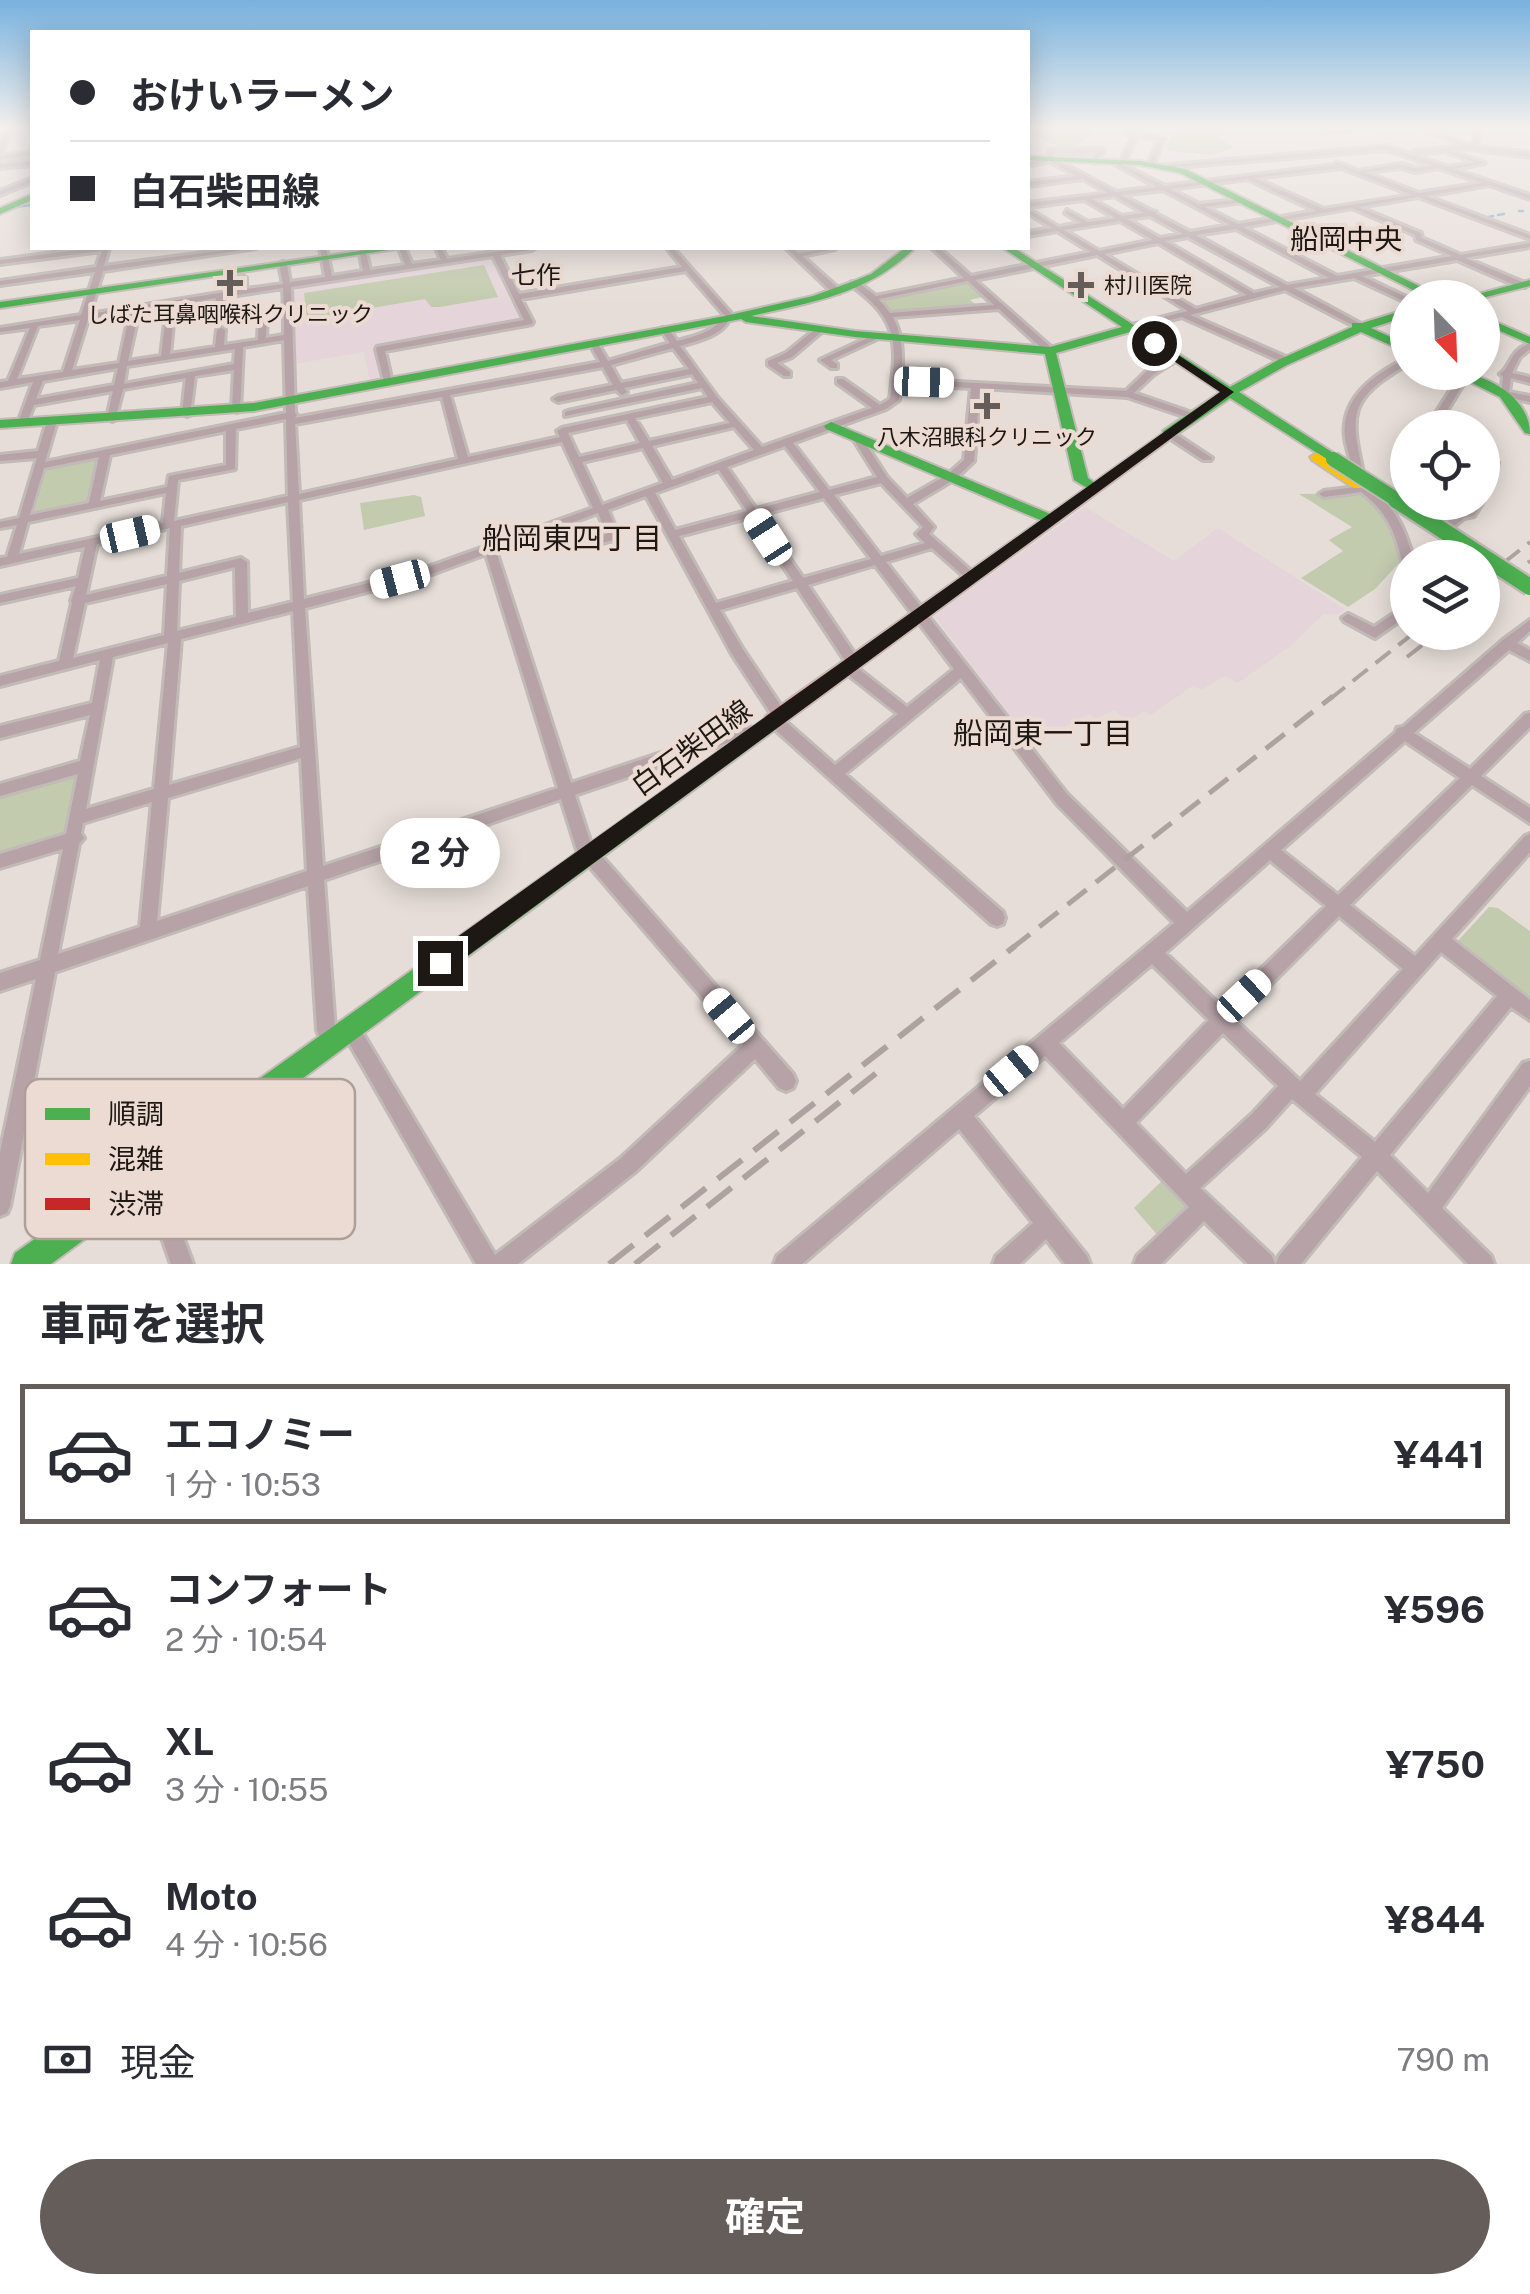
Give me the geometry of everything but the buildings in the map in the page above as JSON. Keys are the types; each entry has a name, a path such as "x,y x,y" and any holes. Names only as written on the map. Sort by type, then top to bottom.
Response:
{"street":[{"path":"3,203 23,187"},
{"path":"1115,187 1117,192 1287,288 1390,341"},
{"path":"1030,208 1169,187"},
{"path":"1216,187 1401,280"},
{"path":"1269,187 1323,212"},
{"path":"1397,187 1530,238"},
{"path":"875,298 1192,234 1466,187"},
{"path":"1501,187 1530,197"},
{"path":"1162,188 1336,279"},
{"path":"1512,191 1530,188"},
{"path":"3,203 30,198"},
{"path":"1084,198 1252,295"},
{"path":"1197,206 1242,200"},
{"path":"1353,206 1524,287"},
{"path":"1030,210 1194,311"},
{"path":"1068,212 1087,224"},
{"path":"1030,234 1154,213"},
{"path":"672,250 728,318 1050,351 1252,295 1530,245"},
{"path":"0,262 90,250"},
{"path":"67,374 105,250"},
{"path":"168,260 170,250"},
{"path":"0,284 222,250"},
{"path":"0,306 179,279 282,256 362,250 367,274"},
{"path":"401,250 409,267"},
{"path":"441,250 445,262"},
{"path":"0,330 512,250"},
{"path":"792,250 836,291"},
{"path":"798,255 824,250"},
{"path":"0,424 237,409 291,413 606,364 728,318 855,284 875,276 908,250"},
{"path":"937,250 1050,351 1080,480 1094,488"},
{"path":"1011,250 1530,586"},
{"path":"323,253 328,280"},
{"path":"388,383 380,349 529,322 495,253"},
{"path":"282,256 287,286 299,605 315,876 326,1030 332,1042"},
{"path":"179,279 183,257"},
{"path":"517,298 688,268"},
{"path":"1354,276 1390,293"},
{"path":"242,278 242,292"},
{"path":"0,681 420,574 879,408 894,400 899,338 889,315 875,298 855,284"},
{"path":"218,313 220,296"},
{"path":"165,358 172,304"},
{"path":"889,315 1001,307"},
{"path":"112,418 135,310"},
{"path":"262,341 262,314 287,310"},
{"path":"1182,314 1285,360"},
{"name":"白石柴田線","path":"281,1079 1192,416 1285,360 1356,325 1390,316"},
{"path":"5,384 35,325"},
{"path":"1500,328 1530,344 1504,374 1504,394 1530,430"},
{"path":"787,374 771,363 789,355 821,329"},
{"path":"219,348 221,330"},
{"path":"5,384 289,336"},
{"path":"834,366 824,360 879,336"},
{"path":"0,458 40,460 106,453 231,428 388,383 594,344 669,338"},
{"path":"669,338 714,399 761,452"},
{"path":"594,344 670,484"},
{"path":"237,409 238,345"},
{"path":"1128,394 1150,373 1176,358"},
{"path":"30,403 239,366"},
{"path":"558,399 693,371"},
{"path":"1390,371 1374,380 1355,406 1346,431 1359,480 1396,523 1401,540"},
{"path":"186,413 190,374"},
{"path":"1504,374 1530,380"},
{"path":"23,422 38,379"},
{"path":"840,382 879,408"},
{"path":"896,382 1128,394 1192,416"},
{"path":"906,503 951,477 968,461 976,384"},
{"path":"568,414 703,385"},
{"path":"1495,390 1530,400"},
{"path":"444,392 464,461"},
{"path":"594,540 612,536 562,432 714,399"},
{"path":"6,561 52,421"},
{"path":"576,461 736,424"},
{"path":"1277,424 1274,428 1359,480 1390,494"},
{"path":"831,426 1050,519"},
{"path":"148,932 176,579 172,489 174,478 231,466 231,428"},
{"path":"1168,433 1207,458"},
{"path":"857,437 883,479 929,528 922,534 970,576"},
{"path":"6,561 564,438"},
{"path":"787,442 1080,820 1186,923"},
{"path":"94,505 106,453"},
{"path":"722,466 850,664 906,712"},
{"path":"673,534 883,479"},
{"path":"1324,494 1359,480"},
{"path":"0,525 172,489"},
{"path":"649,492 777,718 834,774 997,918"},
{"path":"1438,520 1469,540"},
{"path":"1448,526 1452,520"},
{"path":"65,665 92,542"},
{"path":"714,608 931,545"},
{"path":"490,549 588,854 786,1080"},
{"path":"77,601 241,562 242,620"},
{"path":"0,599 82,581"},
{"path":"1348,618 1375,634 1390,622"},
{"path":"785,1264 1152,953 1530,624"},
{"path":"1507,643 1530,656"},
{"path":"25,1079 76,838 108,655"},
{"path":"834,774 963,669"},
{"path":"0,732 98,707"},
{"path":"1123,1123 1220,1018 1340,908 1530,718"},
{"path":"0,982 742,732 756,734"},
{"path":"1402,732 1530,816"},
{"path":"80,817 309,750"},
{"path":"0,790 88,765"},
{"path":"0,861 76,838"},
{"path":"1184,1188 1296,1090 1530,841"},
{"path":"1269,850 1415,967"},
{"path":"1440,940 1530,1011"},
{"path":"1152,953 1296,1090 1376,1156 1483,1264"},
{"path":"1287,1264 1509,995"},
{"path":"350,1028 488,1264"},
{"path":"1046,1043 1184,1188 1264,1264"},
{"path":"501,1264 628,1165 754,1047"},
{"path":"1428,1209 1530,1070"},
{"path":"0,1206 25,1081"},
{"path":"960,1114 1079,1264"},
{"path":"1145,1264 1204,1206"},
{"path":"1004,1264 1048,1223"},
{"name":"白石柴田線","path":"31,1262 62,1239"},
{"path":"173,1239 182,1264"}],"shaded area":[{"path":"494,255 526,321 374,348 380,380 370,382 364,352 294,364 290,287"},
{"path":"1085,507 1174,561 1218,528 1345,609 1339,614 1324,614 1293,644 1238,683 1225,676 1201,690 1194,685 1151,715 1145,711 1128,721 1114,710 1096,719 1089,714 1032,745 934,616"}],"green space":[{"path":"484,265 498,297 440,307 431,307 425,299 307,319 304,293"},
{"path":"967,280 987,296 970,300 980,308 901,312 891,311 880,299"},
{"path":"101,457 89,502 34,512 47,468"},
{"path":"1366,493 1394,533 1396,540 1390,540 1390,573 1375,589 1348,607 1301,578 1343,551 1329,540 1352,527 1299,494"},
{"path":"421,497 425,516 364,530 360,503"},
{"path":"80,778 70,830 59,837 0,854 0,798"},
{"path":"1489,907 1498,908 1530,931 1530,1006 1456,943"},
{"path":"1166,1177 1189,1208 1160,1238 1134,1208"}],"waterway":[{"path":"12,207 30,205"},
{"path":"1498,215 1504,214"},
{"path":"1489,217 1493,216"}],"railway":[{"path":"1500,566 1530,542"},
{"path":"1500,584 1530,561"},
{"path":"1330,699 1392,650"},
{"path":"1407,657 1416,650"},
{"path":"1011,949 1333,696"},
{"path":"609,1264 1015,946"},
{"path":"635,1264 884,1067"}],"traffic: fast":[{"path":"1214,187 1402,280"},
{"path":"0,211 30,198"},
{"path":"0,305 384,250"},
{"path":"0,424 254,407 725,319 816,298 855,284 875,276 908,250"},
{"path":"1011,250 1333,459"},
{"path":"1500,290 1530,283"},
{"path":"1168,434 1283,362 1390,317"},
{"path":"746,319 855,334 1050,351 1131,328"},
{"path":"1356,325 1390,341"},
{"path":"1500,327 1530,341"},
{"path":"1050,351 1081,480 1094,488"},
{"path":"1495,390 1504,394 1530,430"},
{"path":"831,426 1050,519"},
{"path":"1333,459 1530,587"},
{"path":"281,1079 773,721"},
{"path":"26,1264 60,1239"}],"traffic: slow":[{"path":"1317,457 1359,485"}],"traffic: jam":[{"path":"773,721 1168,434"}],"place":[{"name":"しばた耳鼻咽喉科クリニック","path":"230,283"},
{"name":"村川医院","path":"1081,285"},
{"name":"八木沼眼科クリニック","path":"987,406"}],"district":[{"name":"船岡中央","path":"1346,238"},
{"name":"七作","path":"536,275"},
{"name":"船岡東四丁目","path":"572,538"},
{"name":"船岡東一丁目","path":"1043,733"}],"route":[{"path":"440,963 1228,392 1154,343"}]}
